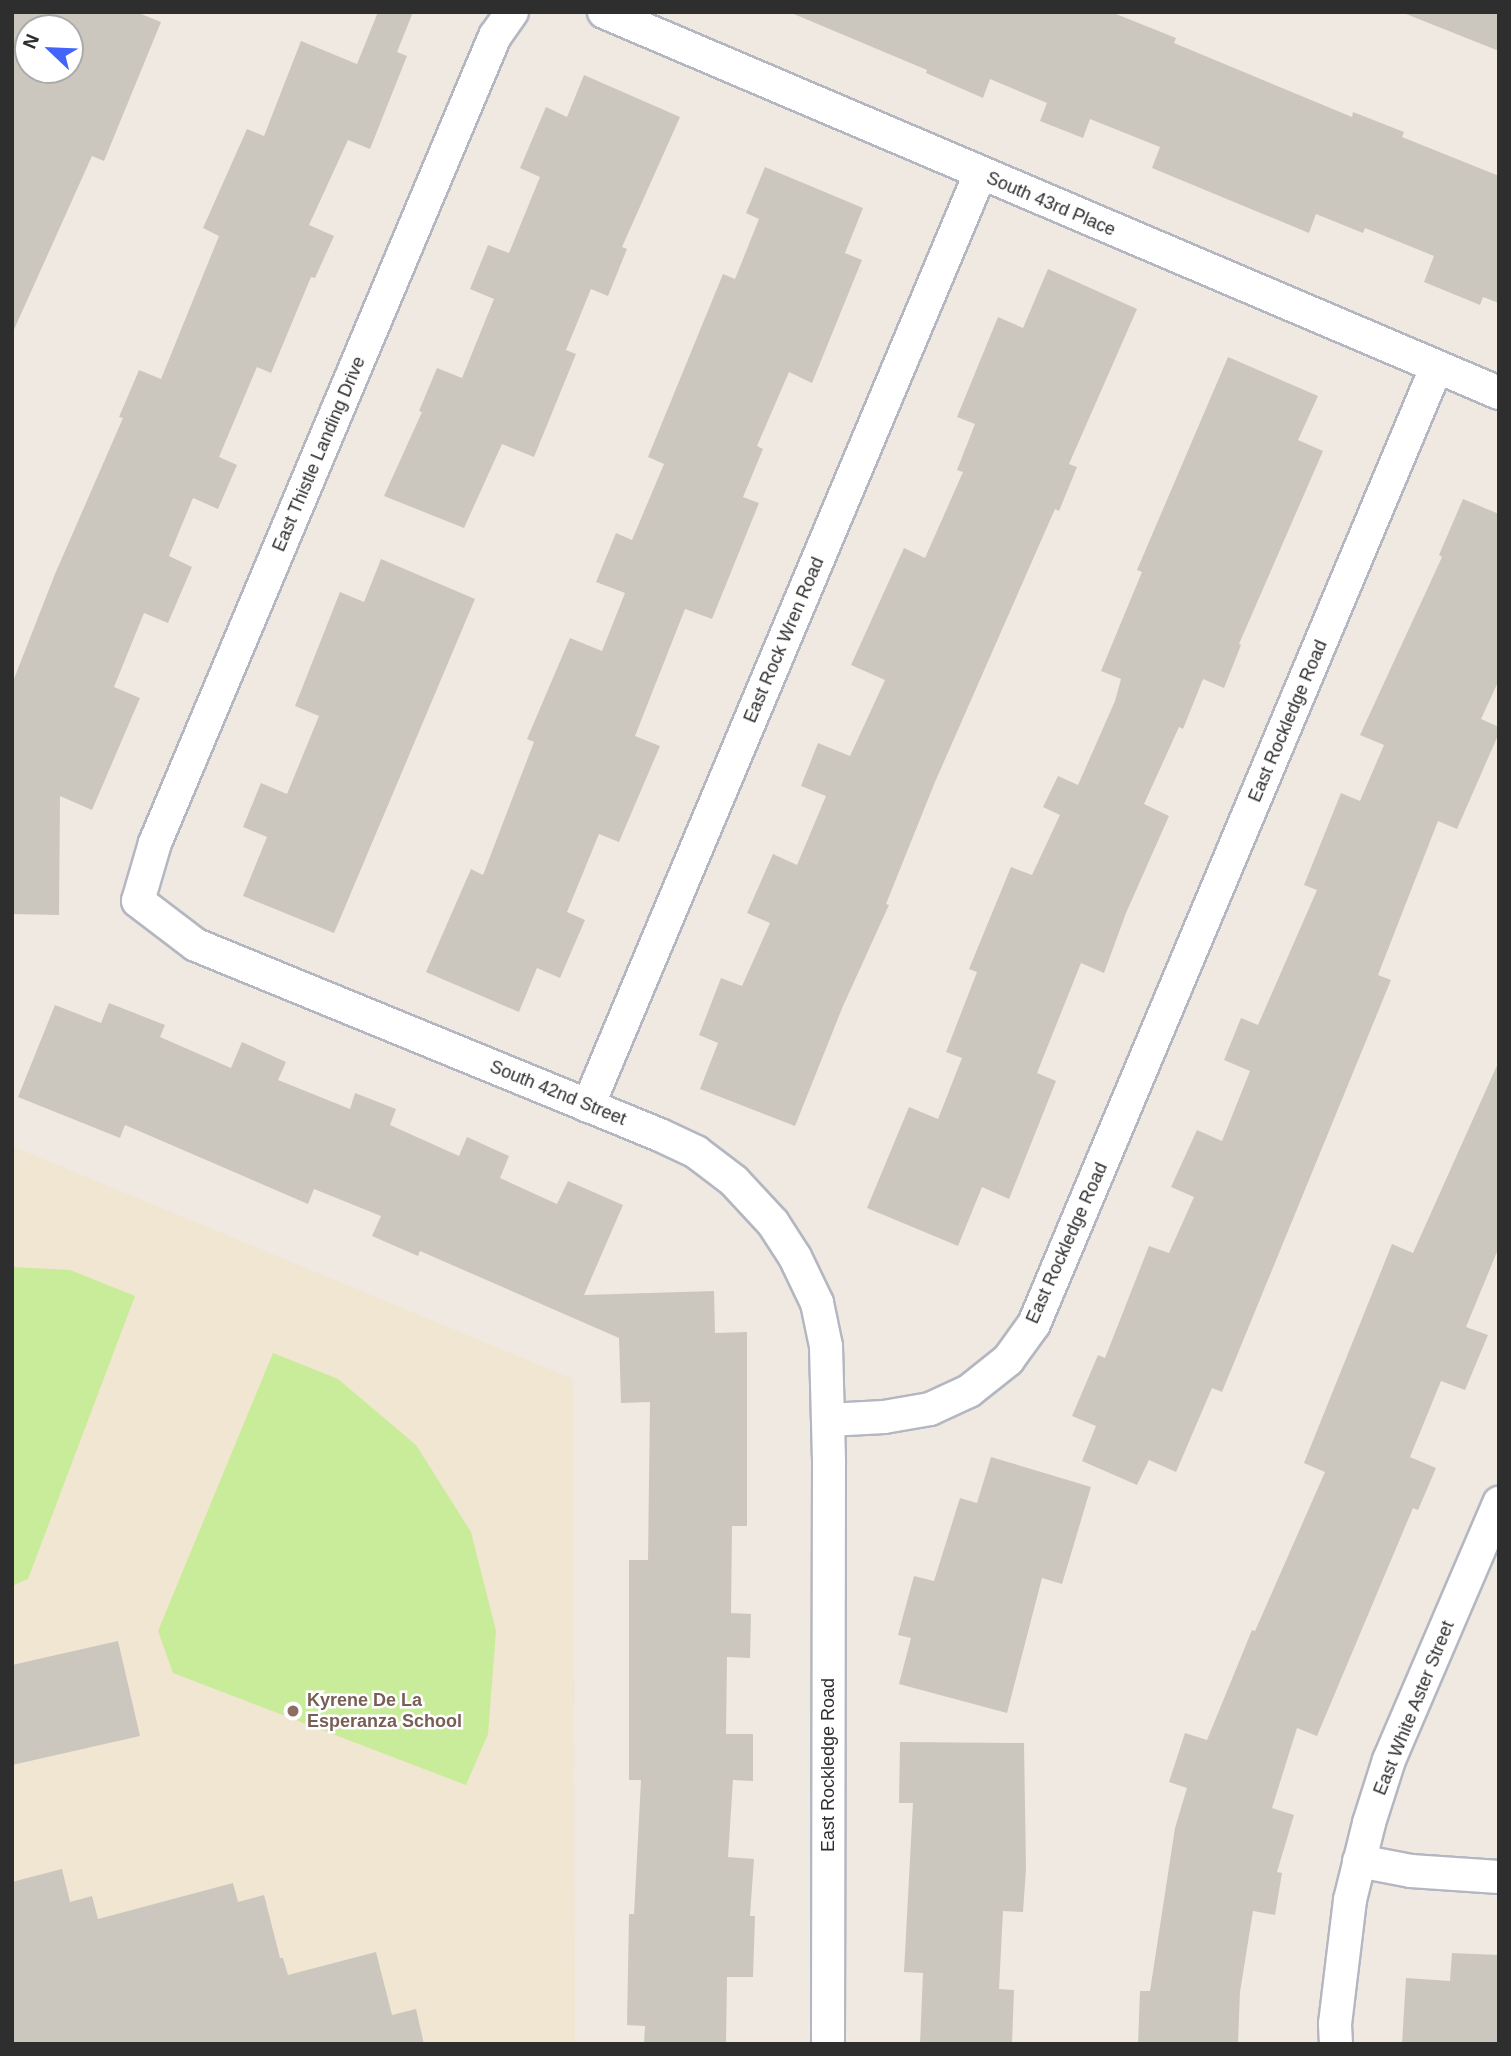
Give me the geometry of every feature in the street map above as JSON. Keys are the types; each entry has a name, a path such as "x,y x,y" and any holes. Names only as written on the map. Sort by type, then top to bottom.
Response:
{"street":[{"name":"East Thistle Landing Drive","path":"138,901 155,843 495,36 512,12"},
{"name":"South 43rd Place","path":"604,12 1499,393"},
{"name":"East Rock Wren Road","path":"588,1106 980,174"},
{"name":"East Rockledge Road","path":"828,2044 828,1420 884,1418 930,1409 969,1391 1008,1360 1034,1324 1436,368"},
{"name":"South 42nd Street","path":"138,901 196,944 696,1152 734,1181 773,1223 795,1257 817,1303 826,1346 828,1420"},
{"name":"East White Aster Street","path":"1336,2044 1344,1940 1359,1861 1389,1760 1499,1503"},
{"path":"1359,1861 1411,1871 1499,1877"}],"shaded area":[{"name":"Kyrene De La Esperanza School","path":"12,1146 573,1379 575,2044 12,2044"}],"green space":[{"path":"12,1267 70,1270 135,1296 28,1579 12,1586"},
{"path":"273,1353 338,1379 416,1445 471,1532 496,1631 488,1734 466,1785 173,1673 158,1631"}],"building":[{"path":"12,12 136,12 161,22 104,161 92,156 12,334"},
{"path":"378,12 413,12 397,52 407,56 370,149 348,140 309,225 334,236 315,278 311,277 271,373 257,367 219,457 237,465 218,509 193,498 169,556 192,567 168,623 144,613 114,687 140,698 92,810 60,796 59,915 12,914 12,684 55,574 123,418 119,417 139,370 161,379 219,236 203,228 247,129 264,136 301,41 357,64"},
{"path":"789,12 1111,12 1176,38 1174,43 1352,117 1353,112 1404,132 1402,137 1499,176 1499,303 1483,297 1480,305 1424,282 1434,256 1365,228 1363,233 1316,214 1309,233 1152,168 1160,147 1090,119 1083,138 1040,121 1047,103 990,79 983,98 926,73 927,70"},
{"path":"1499,12 1499,51 1406,14"},
{"path":"584,75 680,117 622,247 627,249 608,296 591,289 566,350 576,354 534,457 502,444 464,528 384,496 422,412 419,411 437,368 462,378 494,299 470,289 488,245 509,253 540,177 520,168 546,107 567,117"},
{"path":"765,167 863,208 845,253 862,260 812,383 789,372 757,446 763,449 743,497 759,503 712,619 685,609 635,736 660,746 619,842 599,834 567,912 585,920 560,978 537,968 519,1012 426,972 471,869 483,875 534,742 527,739 570,638 602,651 625,593 596,582 616,533 632,540 664,464 648,457 723,274 735,279 759,219 746,213"},
{"path":"1048,269 1137,309 1069,464 1077,467 1059,511 1055,509 935,782 886,904 889,905 843,1006 795,1126 700,1089 718,1043 699,1035 721,978 742,986 770,923 747,913 773,854 797,865 826,796 801,786 818,743 850,756 885,680 851,665 904,548 925,558 963,472 957,470 975,424 957,417 998,317 1023,328"},
{"path":"1228,357 1318,396 1298,440 1323,451 1239,644 1241,645 1224,688 1203,679 1183,729 1179,727 1144,804 1169,816 1126,913 1104,973 1081,963 1037,1073 1056,1081 1009,1199 982,1187 958,1246 867,1208 909,1107 938,1119 962,1058 946,1052 977,972 969,969 1011,867 1032,875 1060,815 1043,807 1058,776 1078,785 1115,701 1121,679 1101,671 1142,572 1137,570"},
{"path":"1463,499 1499,514 1499,680 1481,719 1499,727 1499,733 1457,829 1438,821 1378,975 1391,980 1222,1392 1212,1388 1176,1472 1149,1460 1137,1485 1082,1461 1096,1426 1072,1416 1098,1355 1105,1358 1149,1246 1169,1253 1194,1197 1171,1187 1197,1130 1222,1141 1250,1071 1224,1060 1241,1018 1258,1025 1317,890 1304,885 1341,793 1360,801 1384,745 1360,735 1442,557 1439,555"},
{"path":"381,559 475,599 334,933 243,896 267,837 243,827 261,783 287,794 319,716 295,706 340,592 364,602"},
{"path":"109,1003 165,1025 160,1037 231,1068 242,1042 286,1062 278,1080 350,1109 355,1093 396,1109 390,1125 459,1156 467,1137 509,1156 500,1178 557,1204 568,1181 623,1205 584,1295 714,1291 715,1333 747,1332 747,1526 732,1526 731,1613 751,1614 750,1658 727,1657 726,1734 753,1734 753,1781 733,1780 728,1857 754,1859 750,1916 755,1916 753,1977 727,1977 726,2044 644,2044 645,2026 627,2025 629,1914 634,1914 641,1780 629,1780 629,1560 648,1560 650,1402 621,1403 619,1338 420,1251 418,1256 372,1236 381,1216 314,1189 308,1204 125,1125 120,1138 18,1097 55,1005 101,1023"},
{"path":"1499,1061 1499,1247 1466,1327 1488,1335 1465,1390 1441,1381 1410,1457 1436,1468 1418,1510 1413,1508 1317,1736 1297,1728 1272,1808 1294,1815 1277,1872 1282,1873 1275,1915 1253,1911 1240,1992 1238,2044 1138,2044 1140,1991 1150,1991 1175,1828 1187,1788 1169,1782 1185,1733 1207,1740 1252,1630 1255,1631 1325,1472 1304,1463 1392,1244 1413,1253"},
{"path":"991,1457 1091,1487 1062,1584 1042,1578 1007,1713 899,1684 911,1638 898,1635 914,1576 934,1581 960,1498 977,1503"},
{"path":"118,1641 140,1736 12,1765 12,1665"},
{"path":"900,1742 1024,1743 1026,1869 1023,1912 1003,1911 999,1989 1014,1990 1012,2044 920,2044 923,1973 904,1972 913,1803 899,1803"},
{"path":"62,1869 70,1902 92,1896 98,1919 233,1883 238,1902 264,1895 280,1958 283,1958 288,1975 376,1952 392,2015 416,2009 424,2044 12,2044 12,1882"},
{"path":"1452,1953 1499,1955 1499,2044 1402,2044 1406,1978 1450,1981"}],"place":[{"name":"Kyrene De La Esperanza School","path":"293,1711"}]}
